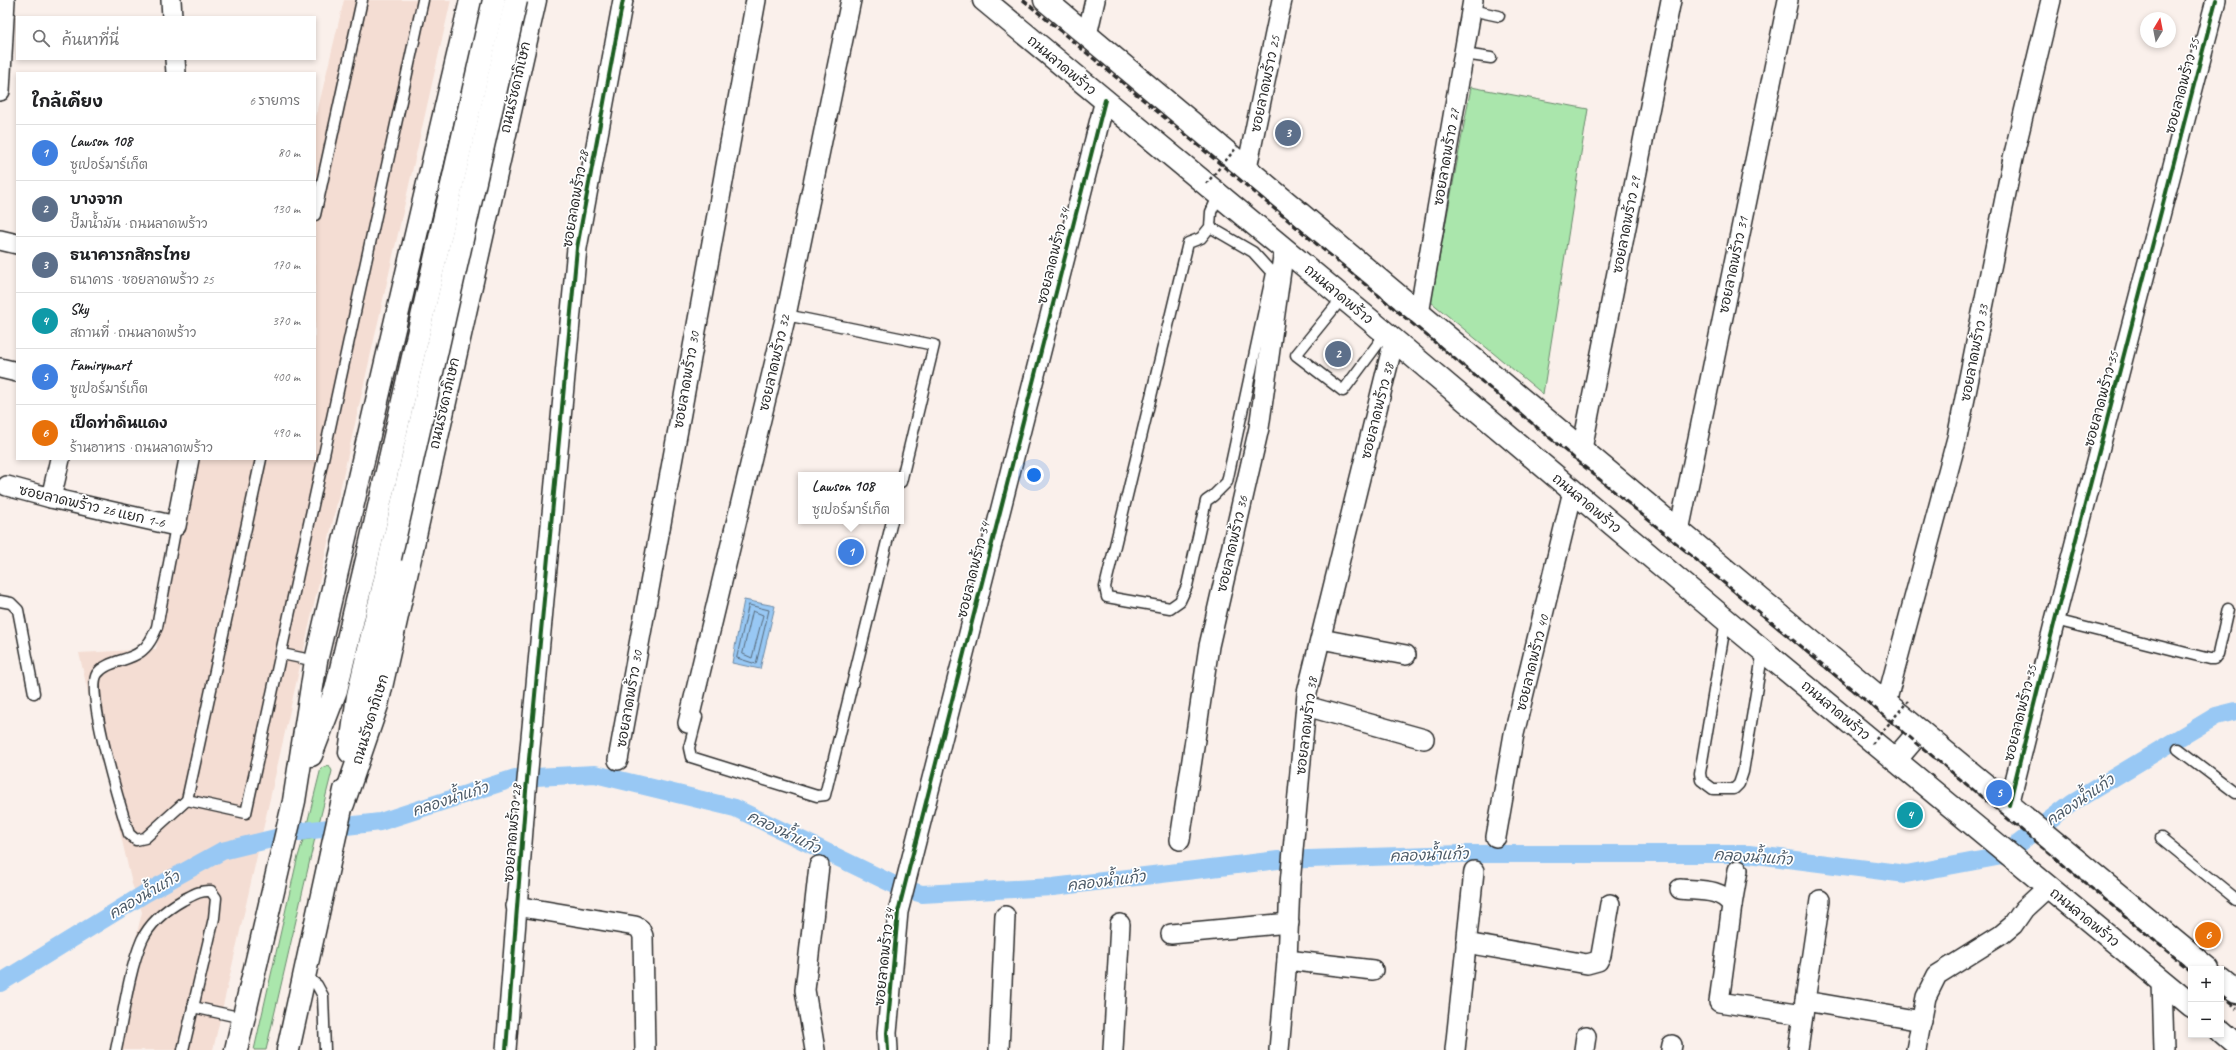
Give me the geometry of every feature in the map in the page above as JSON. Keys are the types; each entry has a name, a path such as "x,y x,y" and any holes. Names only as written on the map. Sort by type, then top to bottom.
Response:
{"main road":[{"path":"236,1050 294,801 316,661 471,0"},
{"path":"294,801 336,690 494,0"},
{"name":"ถนนรัชดาภิเษก","path":"288,1050 342,811 358,696 516,0"},
{"name":"ถนนรัชดาภิเษก","path":"342,811 377,705 535,0"},
{"name":"ถนนลาดพร้าว","path":"984,0 1390,336 1726,620 2188,1003"},
{"path":"1045,0 1679,531 2204,966"},
{"path":"437,145 454,130 463,128 482,131 490,137 499,159"},
{"path":"1896,760 1920,731"},
{"path":"2224,1034 2236,1044"}],"street":[{"path":"0,91 5,0"},
{"path":"171,0 172,16"},
{"name":"ซอยลาดพร้าว 28","path":"506,1050 526,791 531,759 577,248 623,0"},
{"name":"ซอยลาดพร้าว 30","path":"618,760 756,0"},
{"name":"ซอยลาดพร้าว 32","path":"688,723 790,316 851,0"},
{"path":"1087,35 1095,0"},
{"name":"ซอยลาดพร้าว 25","path":"1247,168 1282,0"},
{"name":"ซอยลาดพร้าว 29","path":"1582,449 1671,0"},
{"name":"ซอยลาดพร้าว 31","path":"1679,531 1788,0"},
{"name":"ซอยลาดพร้าว 33","path":"1886,703 1957,438 2013,158 2051,0"},
{"name":"ซอยลาดพร้าว 35","path":"2014,809 2055,620 2216,0"},
{"name":"ซอยลาดพร้าว 27","path":"1419,314 1472,5"},
{"path":"175,60 176,72"},
{"name":"ซอยลาดพร้าว 34","path":"888,1050 887,1033 898,912 1105,100"},
{"path":"0,240 16,244"},
{"name":"ซอยลาดพร้าว 36","path":"1180,840 1209,646 1259,428 1284,248"},
{"name":"ซอยลาดพร้าว 38","path":"1279,1050 1287,960 1290,884 1306,706 1390,336"},
{"path":"0,368 16,372"},
{"path":"51,498 60,460"},
{"path":"176,526 188,460"},
{"name":"ซอยลาดพร้าว 26 แยก 1-6","path":"7,486 51,498 176,526"},
{"name":"ซอยลาดพร้าว 40","path":"1496,837 1514,734 1573,491"},
{"path":"1321,639 1406,656"},
{"path":"1306,706 1424,738"},
{"path":"815,1050 805,990 819,866"},
{"path":"1738,870 1719,1002 1804,1008 1922,1021"},
{"path":"1455,1050 1474,871"},
{"path":"1916,1050 1926,996 1936,975 2001,935 2048,887"},
{"path":"1680,889 1717,893 1726,896 1732,905"},
{"path":"1798,1050 1820,900"},
{"path":"1466,943 1587,964 1598,961 1601,955 1610,904"},
{"path":"516,906 635,926 640,929 643,936 645,1050"},
{"path":"999,1050 1005,916"},
{"path":"1171,934 1289,923"},
{"path":"1113,1050 1120,924"},
{"path":"1287,960 1373,970"},
{"path":"2162,981 2164,1050"}],"lane":[{"path":"316,210 362,0"},
{"path":"188,800 247,812 423,0"},
{"path":"1472,5 1499,16"},
{"path":"1464,54 1491,58"},
{"path":"1210,227 1253,252 1272,273 1227,482 1206,501 1187,586 1180,602 1170,608 1107,597 1105,587 1188,243 1201,238 1210,227 1213,189"},
{"path":"1343,297 1296,355 1343,391 1390,336"},
{"path":"891,524 825,795 817,796 691,757 689,748 790,316 934,345 903,472"},
{"path":"176,526 157,627 150,641 140,652 106,667 97,674 94,683 101,730 129,834 136,840 145,838 188,800 262,460"},
{"path":"0,601 12,603 18,610 34,693"},
{"path":"2055,620 2214,659 2218,654 2228,609"},
{"path":"1726,620 1700,773 1701,780 1713,789 1734,789 1739,784 1743,772 1763,650"},
{"path":"282,654 316,661"},
{"path":"2178,749 2236,793"},
{"path":"2161,838 2236,899"},
{"path":"116,1050 142,939 155,920 176,904 202,890 211,890 216,898 214,918 183,1050"},
{"path":"305,976 317,985 323,996 325,1050"},
{"path":"193,1007 243,1018"}],"path":[{"path":"1213,189 1237,147"},
{"path":"1872,744 1908,701"}],"shaded area":[{"path":"344,0 451,0 213,1050 110,1050 142,912 132,884 79,653 156,649 196,460 316,460 316,117"}],"green space":[{"path":"1471,87 1588,109 1543,394 1431,302"},
{"path":"329,765 332,771 319,823 307,824 321,768"},
{"path":"315,838 266,1050 254,1050 297,860 303,840"}],"water":[{"path":"744,600 775,606 760,669 732,663"}],"waterway":[{"name":"คลองน้ำแก้ว","path":"0,983 146,893 222,851 304,831 380,822 515,778 595,774 735,808 899,887 922,894 1053,887 1278,860 1461,854 1749,854 1906,874 2002,856 2073,802 2216,716 2236,711"}],"railway":[{"path":"1023,0 2188,969"},
{"path":"2224,998 2236,1008"}],"cycle path":[{"path":"506,1050 526,791 577,248 623,0"},
{"path":"2009,805 2055,620 2216,0"},
{"path":"888,1050 887,1033 898,912 1105,100"}],"place":[{"name":"ธนาคารกสิกรไทย","path":"1288,133"},
{"name":"บางจาก","path":"1338,354"},
{"name":"Lawson 108","path":"851,552"},
{"name":"Famirymart","path":"1999,793"},
{"name":"Sky","path":"1910,815"},
{"name":"เป็ดท่าดินแดง","path":"2208,935"}]}
